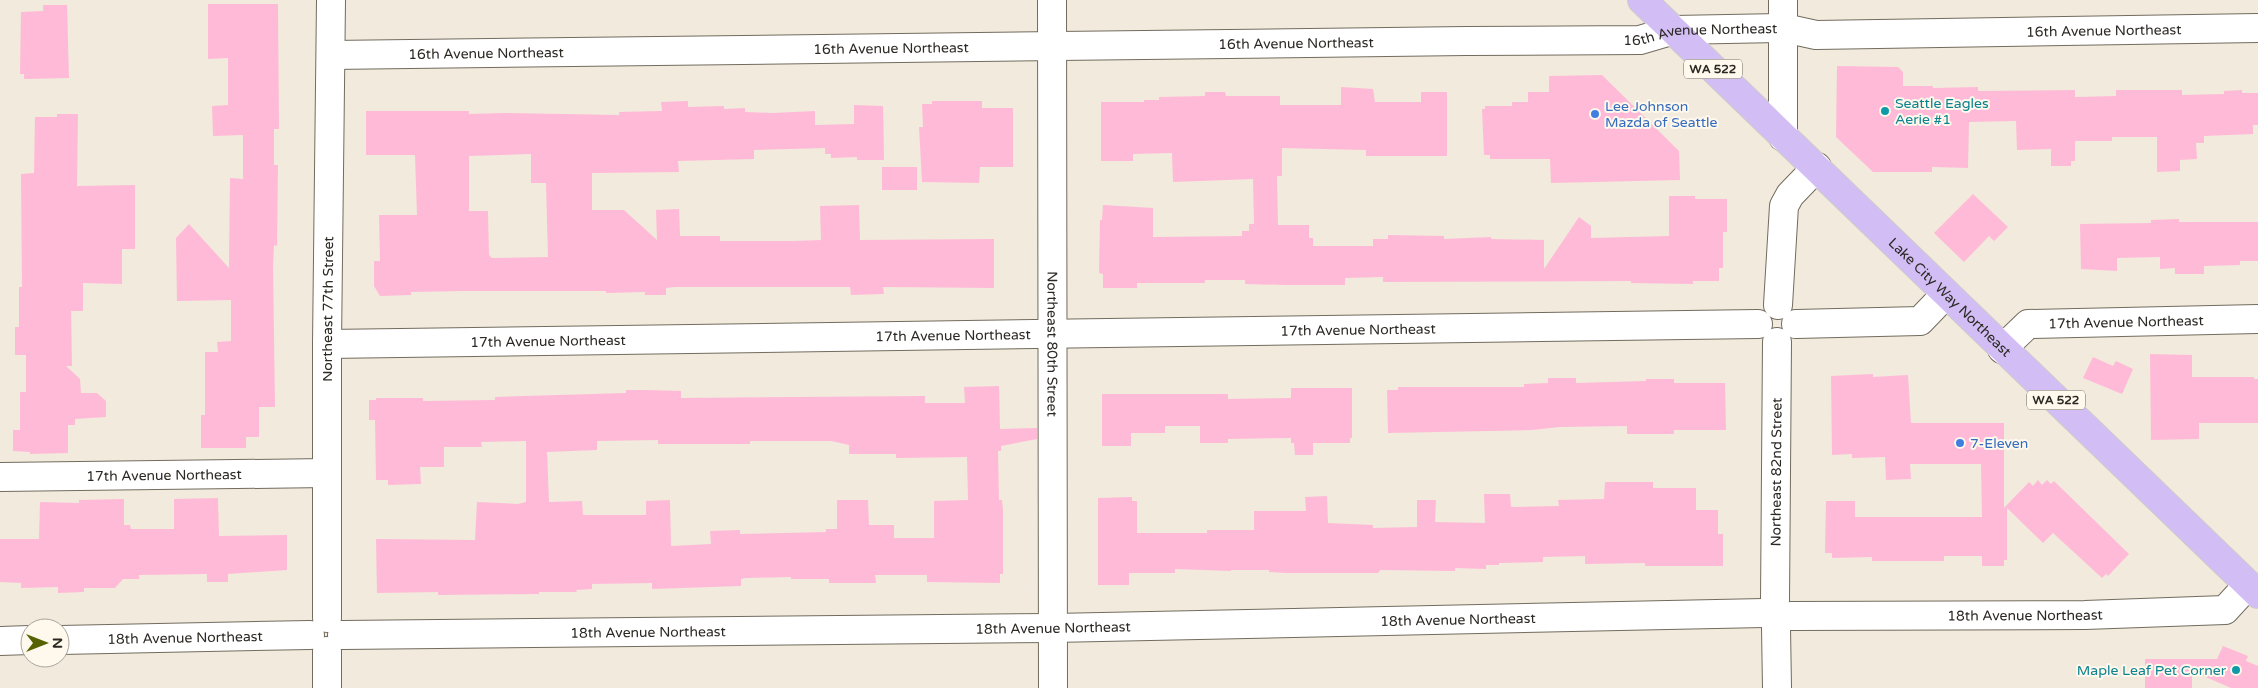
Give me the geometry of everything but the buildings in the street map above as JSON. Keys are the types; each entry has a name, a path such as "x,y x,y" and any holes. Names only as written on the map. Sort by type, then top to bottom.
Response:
{"main road":[{"name":"Lake City Way Northeast","path":"1642,0 2253,590"}],"street":[{"name":"Northeast 77th Street","path":"327,688 327,344 331,0"},
{"name":"Northeast 80th Street","path":"1052,0 1052,688"},
{"path":"1783,0 1783,137"},
{"name":"16th Avenue Northeast","path":"331,55 1640,40 1674,30 1784,28 1816,35 2258,28"},
{"name":"Northeast 82nd Street","path":"1776,688 1777,324 1784,206 1790,195 1817,167"},
{"name":"17th Avenue Northeast","path":"327,344 1920,321 1946,294"},
{"name":"17th Avenue Northeast","path":"2002,349 2028,324 2258,319"},
{"name":"17th Avenue Northeast","path":"0,477 327,474"},
{"name":"18th Avenue Northeast","path":"70,640 327,635 1052,628 1777,614 2085,615 2225,610 2253,590"},
{"path":"0,641 20,640"}],"place":[{"name":"Seattle Eagles Aerie #1","path":"1885,111"},
{"name":"Lee Johnson Mazda of Seattle","path":"1595,114"},
{"name":"7-Eleven","path":"1960,443"},
{"name":"Maple Leaf Pet Corner","path":"2236,670"}]}
